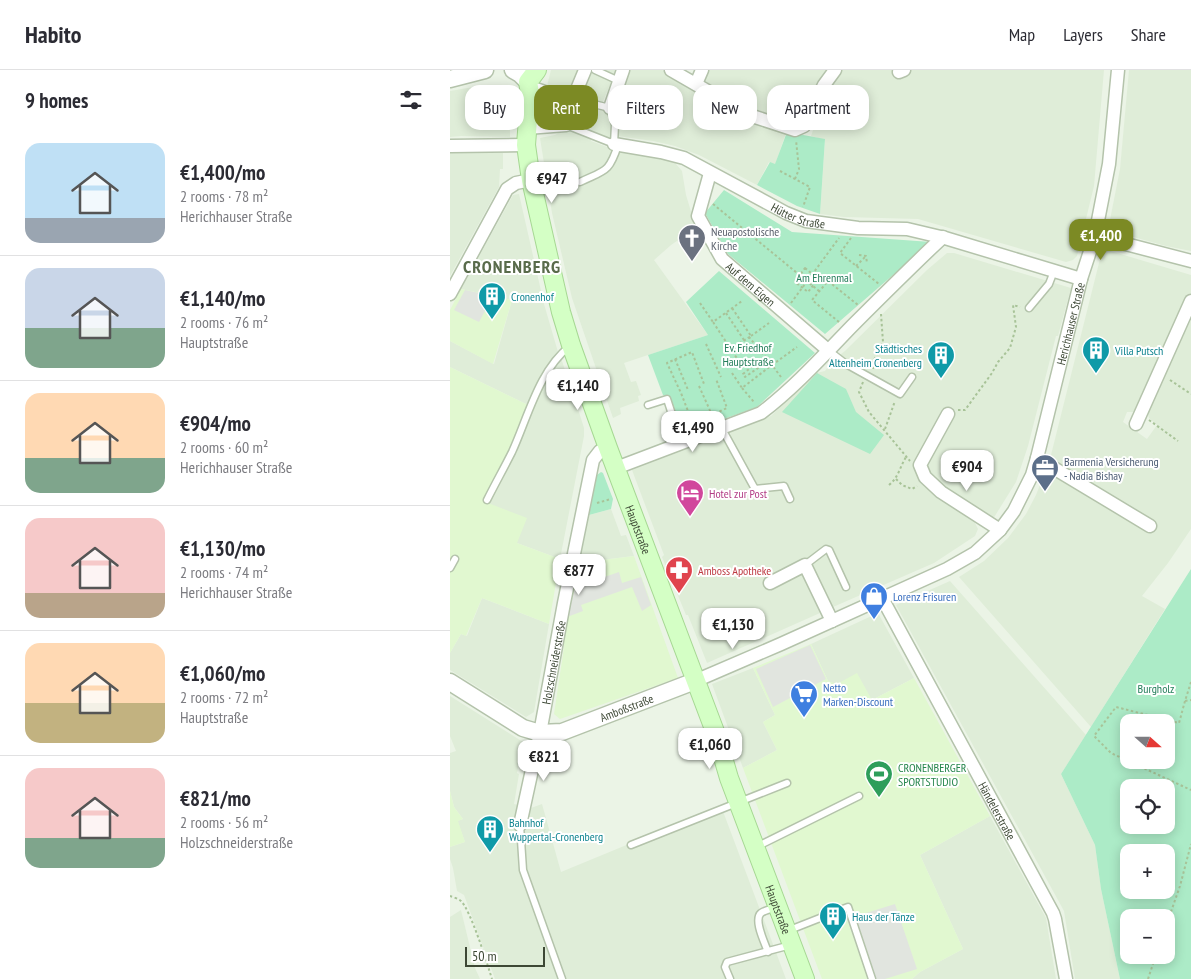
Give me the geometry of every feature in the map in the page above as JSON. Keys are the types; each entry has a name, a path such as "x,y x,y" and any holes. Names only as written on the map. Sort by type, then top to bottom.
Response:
{"main road":[{"name":"Hauptstraße","path":"532,76 527,136 530,180 555,288 571,345 717,737 729,778 805,979"}],"street":[{"path":"450,79 481,70"},
{"path":"513,70 520,74 532,76"},
{"path":"579,85 585,70"},
{"path":"671,70 749,115 767,121"},
{"path":"696,84 702,70"},
{"path":"824,85 834,70"},
{"name":"Herichhauser Straße","path":"695,681 947,569 975,553 1000,530 1014,511 1023,495 1037,458 1082,279 1095,236 1109,164 1118,70"},
{"name":"Hütter Straße","path":"450,146 527,136 548,130"},
{"name":"Hütter Straße","path":"616,145 661,152 684,158 806,221 853,228 907,229 942,237 1082,279"},
{"name":"Auf dem Eigen","path":"710,173 698,216 722,259 829,351"},
{"path":"450,294 507,190 516,183 530,180"},
{"path":"1095,236 1191,261"},
{"path":"616,468 761,413 829,351 942,237"},
{"path":"1138,420 1191,301"},
{"path":"948,414 920,465 926,477 941,492 1000,530"},
{"name":"Holzschneiderstraße","path":"520,825 540,733 593,460 600,451 608,448"},
{"path":"1037,458 1150,526"},
{"path":"770,583 805,564 832,621"},
{"name":"Händelerstraße","path":"882,598 1053,913 1066,979"},
{"name":"Amboßstraße","path":"450,682 523,728 540,733 562,732 695,681"}],"lane":[{"path":"595,70 621,76"},
{"path":"532,76 548,85"},
{"name":"Hütter Straße","path":"578,130 616,145"},
{"path":"580,182 607,169 612,163 616,145 615,130"},
{"path":"1029,308 1049,284 1054,271"},
{"path":"487,500 511,454 546,373 559,355 571,345"},
{"path":"829,351 846,364 900,394 912,377"},
{"path":"648,405 667,399 681,442"},
{"path":"721,427 755,489 784,486 790,499"},
{"path":"805,564 826,549 829,550 846,587"},
{"path":"450,568 455,559"},
{"path":"631,845 786,783"},
{"path":"755,847 859,796"},
{"path":"520,825 523,870 562,979"},
{"path":"768,952 757,921 759,914 778,907"},
{"path":"730,979 725,967 727,962 768,952 848,907 872,979"}],"path":[{"path":"795,130 799,169 795,179"},
{"path":"780,171 810,187 799,218"},
{"path":"704,196 819,291"},
{"path":"853,228 840,253 884,294 883,342 873,362 869,377 859,392 869,412 885,429 906,457 913,464 920,465"},
{"path":"792,302 812,274 853,228"},
{"path":"859,255 866,256"},
{"path":"856,266 866,256"},
{"path":"866,256 867,263"},
{"path":"805,268 818,278 808,292 794,282 800,276 805,268"},
{"path":"848,330 812,300 828,281 866,312"},
{"path":"484,311 491,299 504,302"},
{"path":"713,322 742,300"},
{"path":"700,303 742,366"},
{"path":"948,414 955,410 965,410 1010,348 1016,327 1013,305 1029,308"},
{"path":"732,308 750,336 781,377"},
{"path":"726,313 744,340"},
{"path":"731,350 769,323"},
{"path":"706,344 721,377"},
{"path":"742,388 797,347"},
{"path":"692,424 681,393 667,363 692,352 704,384"},
{"path":"675,359 688,390"},
{"path":"751,360 758,368 745,377 743,374 754,364"},
{"path":"732,373 754,402"},
{"path":"1159,373 1191,394"},
{"path":"699,386 712,415 727,408 716,379"},
{"path":"885,429 892,404 900,394"},
{"path":"1138,420 1178,441"},
{"path":"889,485 896,479 906,457"},
{"path":"896,479 902,485 912,489 926,477"},
{"path":"584,506 626,496"},
{"path":"1191,682 1179,723 1116,707 1094,736 1111,753 1191,790"},
{"path":"1185,701 1191,700"},
{"path":"1172,909 1191,844"},
{"path":"450,896 460,900 464,906 492,979"},
{"path":"1148,979 1153,964"}],"shaded area":[{"path":"551,70 581,70 575,85 547,85"},
{"path":"590,70 616,70 610,85 608,85 602,104 598,103 598,85 584,85"},
{"path":"626,70 662,70 693,87 693,130 757,130 757,121 767,125 767,130 779,130 786,133 775,165 769,162 757,185 699,155 675,146 617,136 617,130 683,130 683,85 620,85"},
{"path":"708,70 829,70 821,85 767,85 767,115 757,112 757,85 712,85 704,81"},
{"path":"838,70 1104,70 1094,186 1077,256 1073,260 1066,262 918,219 844,217 820,214 825,140 811,136 813,130 869,130 869,85 830,85"},
{"path":"1129,70 1191,70 1191,251 1108,230 1120,169"},
{"path":"465,88 465,130 510,130 510,137 450,137 450,91"},
{"path":"598,106 608,112 610,138 586,131 598,130"},
{"path":"563,130 576,130 592,139 591,141 610,148 675,163 682,171 686,195 696,228 671,245 654,260 708,335 624,363 631,382 636,381 641,395 638,396 639,401 620,408 621,414 613,418 572,298 552,213 540,138 555,135"},
{"path":"450,153 503,153 503,169 500,169 499,187 450,276"},
{"path":"519,194 544,304 558,352 544,371 528,405 450,367 450,341 494,364 512,300 461,289 513,195"},
{"path":"1107,250 1191,275 1191,293 1138,408 1133,412 1127,412 1123,422 1147,439 1157,425 1149,418 1147,412 1191,318 1191,529 1168,563 1142,596 1165,609 1091,727 959,577 984,561 1008,538 1026,514 1036,495 1050,459 1102,251"},
{"path":"947,253 954,253 1071,288 1058,336 1056,336 1028,446 1016,482 993,519 971,506 978,529 975,536 934,563 833,607 816,575 806,581 820,613 707,663 662,557 664,555 632,470 716,438 723,439 726,443 732,440 730,432 771,416 816,373 825,371 833,360 845,351 927,270"},
{"path":"461,289 512,300 493,364 450,341 450,310"},
{"name":"Cronenhof","path":"465,290 493,296 479,322 454,310"},
{"path":"558,352 561,358 549,373 513,458 488,503 527,518 517,543 560,559 549,624 482,598 466,636 461,634 450,653 450,367 528,405 544,371"},
{"path":"561,358 565,370 572,381 574,388 572,390 584,428 584,436 560,559 517,543 488,504 513,458 549,373"},
{"path":"611,509 621,536 626,535 634,556 578,563 589,515"},
{"path":"634,556 678,678 560,719 554,714 564,647 564,624 578,563"},
{"path":"619,572 622,583 641,577 651,605 642,611 632,587 581,605 583,611 567,617 576,585"},
{"path":"950,581 1086,735 1061,774 1095,845 1101,889 1120,979 1075,979 1064,911 896,605"},
{"path":"482,598 549,624 534,712 526,717 450,670 450,653 461,634 467,636"},
{"path":"878,613 914,678 872,700 828,681 811,644"},
{"path":"811,644 828,681 837,684 857,673 872,700 914,678 990,816 920,855 963,949 920,972 912,979 822,979 743,768 777,750 763,722 775,715 753,668"},
{"path":"810,645 826,679 773,707 756,669"},
{"path":"753,668 775,715 763,722 777,750 743,768 712,684"},
{"path":"450,696 523,742 514,804 531,808 542,804 561,872 721,806 786,979 495,979 464,895 457,891 450,859 450,847 465,842 457,821 463,819 454,807 450,791 450,753 456,751 450,736"},
{"path":"450,791 454,807 463,819 458,821 465,842 450,847"},
{"path":"990,816 1046,918 1056,979 912,979 920,972 963,949 920,855"},
{"path":"895,904 917,969 885,979 868,979 847,919"},
{"path":"461,910 475,968 480,979 450,979 450,917"}],"green space":[{"path":"787,132 825,139 820,214 797,206 757,185 770,162 775,164"},
{"name":"Am Ehrenmal","path":"724,190 792,232 931,242 825,334 728,254 705,213"},
{"name":"Ev. Friedhof Hauptstraße","path":"719,271 815,353 757,407 682,434 667,397 663,395 648,355 708,335 686,302"},
{"path":"817,373 846,389 856,412 884,435 870,454 782,412"},
{"path":"601,472 613,499 611,509 589,515 597,475"},
{"name":"Burgholz","path":"1191,569 1191,979 1120,979 1101,889 1095,845 1061,774"}],"place":[{"name":"Neuapostolische Kirche","path":"692,262"},
{"name":"Cronenhof","path":"492,320"},
{"name":"Villa Putsch","path":"1096,374"},
{"name":"Städtisches Altenheim Cronenberg","path":"941,379"},
{"name":"Barmenia Versicherung - Nadia Bishay","path":"1045,492"},
{"name":"Hotel zur Post","path":"690,517"},
{"name":"Amboss Apotheke","path":"679,594"},
{"name":"Lorenz Frisuren","path":"874,620"},
{"name":"Netto Marken-Discount","path":"804,718"},
{"name":"CRONENBERGER SPORTSTUDIO","path":"879,798"},
{"name":"Bahnhof Wuppertal-Cronenberg","path":"490,853"},
{"name":"Haus der Tänze","path":"833,940"}],"district":[{"name":"CRONENBERG","path":"512,266"}]}
